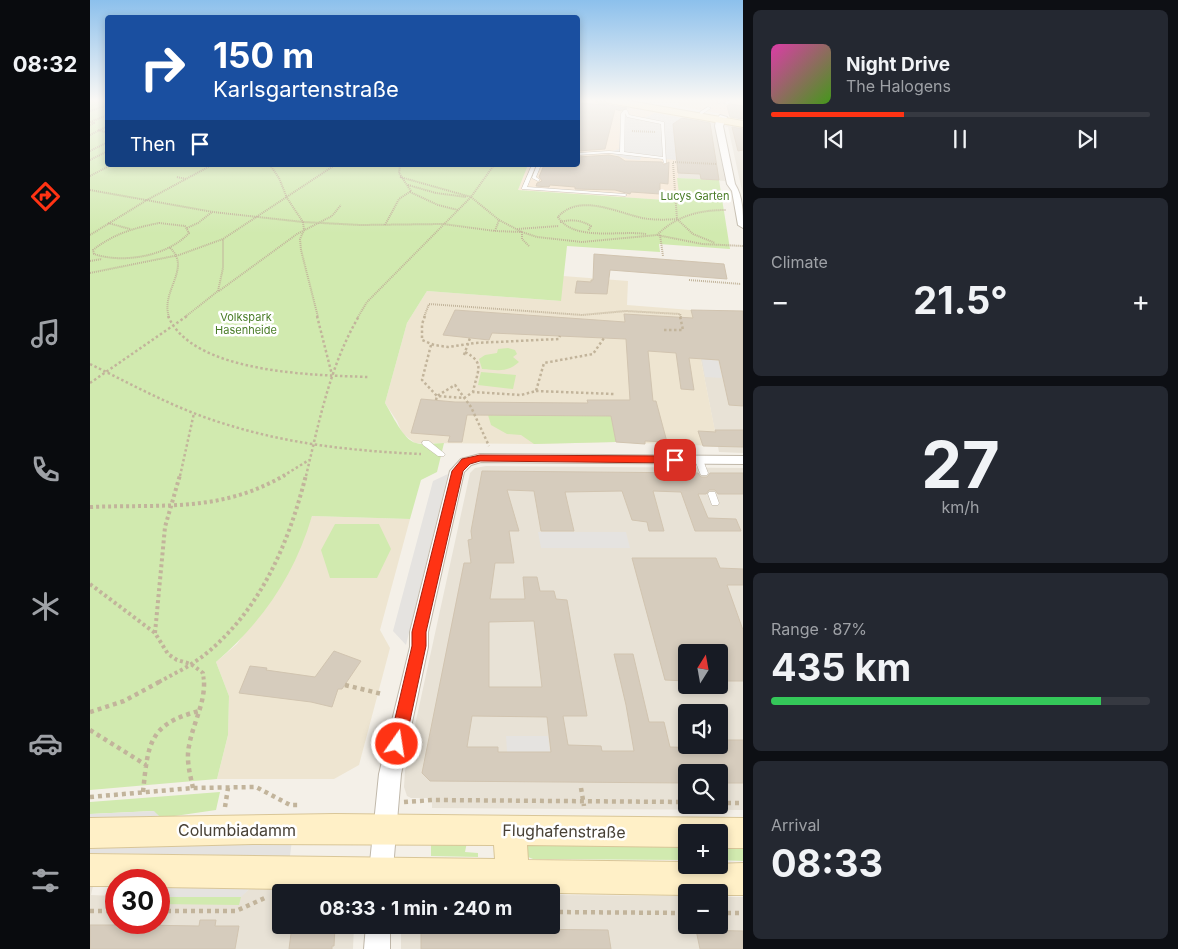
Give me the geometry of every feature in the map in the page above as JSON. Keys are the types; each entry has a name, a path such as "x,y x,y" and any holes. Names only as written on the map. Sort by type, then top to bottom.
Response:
{"main road":[{"name":"Flughafenstraße","path":"385,816 509,830 743,832"},
{"name":"Columbiadamm","path":"90,833 202,830 385,816"},
{"path":"509,830 513,876"},
{"path":"90,870 379,883 513,876 743,879"}],"street":[{"path":"721,144 731,184 736,191 743,225"},
{"path":"379,883 390,774 419,646 419,632 457,471 466,462 480,458 701,466 743,460"},
{"path":"377,949 378,934"}],"lane":[{"path":"622,153 623,144"},
{"path":"580,154 622,153 665,160 664,144"},
{"path":"533,167 524,188 625,195"},
{"path":"538,167 534,178 538,180"},
{"path":"426,443 441,454"},
{"path":"712,494 715,503"}],"path":[{"path":"90,150 103,144"},
{"path":"90,159 105,152"},
{"path":"665,160 673,163 678,219 693,234 723,245"},
{"path":"676,162 716,164"},
{"path":"90,176 107,167"},
{"path":"90,235 147,200 208,167"},
{"path":"271,167 287,198 303,222 304,230 300,239 301,250 332,376"},
{"path":"90,273 179,255 223,240 332,167"},
{"path":"400,167 400,176 407,184 410,192 438,205 458,210"},
{"path":"90,712 120,702 146,690 191,664 226,635 249,608 271,574 285,544 299,503 312,444 332,376 349,333 367,302 471,198 493,167"},
{"path":"400,176 471,198 499,220 515,229 553,240 582,242 659,235 692,242 743,246"},
{"path":"177,177 186,179"},
{"path":"407,184 436,193 471,198"},
{"path":"90,190 213,212 303,222 385,225 443,224 495,231 522,232"},
{"path":"385,225 399,199 410,192"},
{"path":"291,194 298,197"},
{"path":"275,205 283,207"},
{"path":"90,382 199,308 218,292 304,230 332,216 342,205"},
{"path":"648,235 639,232 588,232 570,228 560,222 558,217 563,211 589,205 648,219 678,219 696,213 726,210"},
{"path":"90,259 94,254 93,250 99,244 130,229 166,222 187,228 198,223 213,212"},
{"path":"659,235 678,219"},
{"path":"495,231 499,220"},
{"path":"560,222 572,220 584,222 591,226 588,232"},
{"path":"108,223 130,229"},
{"path":"515,229 538,229 559,226"},
{"path":"90,259 134,256 170,247 186,238 189,233 187,228"},
{"path":"522,232 522,239 529,246"},
{"path":"659,235 663,256"},
{"path":"218,292 224,268 225,246 223,240"},
{"path":"170,247 179,255 181,262 169,288 168,313 173,325 185,338 204,350 237,364 268,370 332,376 368,377"},
{"path":"94,254 106,259"},
{"path":"689,280 741,284"},
{"path":"560,336 559,339 475,343 467,346 431,346 422,340 422,324 429,304 582,315 626,311 680,314 683,330 664,330"},
{"path":"513,342 515,335"},
{"path":"470,338 464,353 476,358 479,364 473,392"},
{"path":"536,391 544,363 593,354 604,338"},
{"path":"431,346 422,380 437,396 464,398 473,392 521,395 536,391 614,394"},
{"path":"90,364 194,413 263,434 312,444 374,453 441,454"},
{"path":"436,400 437,396 455,385 471,407 489,447"},
{"path":"155,634 165,528 184,463 194,413"},
{"path":"90,507 171,505 212,502 238,497 266,486 309,460"},
{"path":"90,584 155,634 168,654 177,660 191,664 203,673 205,682 188,754 193,788"},
{"path":"345,685 382,694"},
{"path":"143,792 151,742 165,724 184,714 199,711"},
{"path":"90,730 146,765"},
{"path":"225,807 228,787"},
{"path":"90,797 193,788 256,787 290,805 308,805"},
{"path":"581,788 583,804"},
{"path":"385,816 433,800 583,804 678,802"},
{"path":"728,803 743,803"},
{"path":"170,911 236,911 272,895"},
{"path":"90,910 105,911"},
{"path":"560,912 678,913"},
{"path":"728,913 743,913"}],"shaded area":[{"path":"580,144 676,144 680,201 518,190 527,167 580,167"},
{"path":"619,144 675,144 676,160 641,157 640,160 627,159 613,154 613,151 619,149"},
{"path":"675,144 718,144 725,181 677,178"},
{"path":"732,144 743,144 743,195"},
{"path":"563,276 628,281 627,305 691,310 718,446 616,442 534,444 415,443 402,433 397,421 385,403 407,323 427,291 560,301"},
{"path":"691,310 743,311 743,453 719,452"},
{"path":"702,359 718,361 722,378 705,377"},
{"path":"486,466 743,468 743,810 728,810 728,764 678,764 678,810 432,808 432,798 411,798 407,796 404,787 405,771 470,473 475,468"},
{"path":"448,474 406,645 393,631 433,481"},
{"path":"312,516 410,519 380,630 390,648 359,765 334,779 217,779 228,735 229,696 216,662 237,644 295,560"},
{"path":"538,532 626,532 630,548 541,548"},
{"path":"506,736 548,736 550,752 507,752"},
{"path":"154,811 161,818 90,822 90,814"},
{"path":"292,840 290,856 90,853 90,843"},
{"path":"90,886 93,886 91,895 105,896 105,934 170,934 170,897 240,897 250,888 272,888 272,934 354,934 353,949 90,949"},
{"path":"170,887 250,888 241,897 170,897"},
{"path":"560,895 678,896 678,934 728,934 728,897 743,897 743,949 401,949 401,934 560,934"}],"green space":[{"name":"Volkspark Hasenheide","path":"90,144 105,144 105,167 527,167 518,190 680,201 677,178 719,180 730,249 659,244 660,252 567,246 561,301 427,291 407,323 385,403 402,432 411,441 423,444 444,443 437,472 421,480 410,519 312,516 296,558 275,596 248,630 216,662 229,696 228,735 217,779 90,790"},
{"path":"508,348 515,350 517,354 513,357 519,362 515,366 497,370 482,369 479,359 485,355 497,353 498,349"},
{"path":"481,372 516,375 513,389 478,385"},
{"path":"488,415 611,416 616,442 534,444 521,435 507,434 491,425"},
{"path":"335,524 379,524 391,549 377,578 330,578 321,550"},
{"path":"220,792 216,810 161,818 153,811 90,814 90,802"},
{"path":"531,841 678,843 678,860 533,859 528,857 526,843"},
{"path":"431,842 467,842 465,852 478,853 478,857 431,856"},
{"path":"728,843 743,843 743,861 728,860"},
{"path":"170,897 241,897 239,905 170,904"}],"building":[{"path":"580,144 606,144 605,149 580,151"},
{"path":"675,144 713,144 719,180 701,179 700,174 678,173"},
{"path":"736,144 743,144 743,150 738,151"},
{"path":"609,155 619,157 625,161 662,162 664,165 669,162 668,184 660,183 660,194 631,192 630,194 615,190 575,189 575,187 550,185 549,187 536,186 537,183 542,181 539,177 543,167 580,167 580,157"},
{"path":"594,254 724,264 727,279 610,270 607,294 575,293 577,281 591,282 593,280"},
{"path":"455,310 625,322 624,314 693,318 691,310 743,311 743,406 729,405 719,360 689,358 694,390 681,389 676,353 648,351 653,401 656,401 667,442 645,441 645,444 616,442 611,416 467,415 462,442 448,442 450,436 411,433 421,399 455,402 588,403 587,400 630,400 626,339 492,333 489,340 443,335"},
{"path":"715,430 743,430 743,447 703,446 698,431 716,432"},
{"path":"482,471 698,473 701,477 707,477 710,473 743,473 743,494 718,494 715,490 709,490 706,494 698,494 708,518 736,519 741,531 695,531 681,492 653,491 664,531 649,531 647,522 632,520 622,491 565,492 574,531 541,531 534,491 507,490 519,531 509,531 514,563 495,563 490,599 525,599 523,577 537,577 540,591 554,591 556,599 567,600 587,716 563,716 568,745 601,746 602,751 634,751 614,654 633,654 649,722 664,722 670,747 678,747 678,754 728,754 728,740 743,740 743,783 728,783 728,764 678,764 678,783 430,781 422,773 464,563 471,563 468,540 472,539 471,531","holes":["534,621 542,687 489,687 489,622","472,716 547,717 551,752 498,752 498,747 467,747"]},
{"path":"632,558 716,558 720,568 743,569 743,585 727,585 743,630 743,681 728,681 728,644 678,644 678,681 665,680"},
{"path":"334,651 361,661 342,689 338,689 332,707 311,702 239,693 250,666 315,677"},
{"path":"200,920 216,920 215,926 239,926 235,949 90,949 90,925 105,925 105,934 170,934 170,926 199,926"},
{"path":"560,929 608,930 611,949 421,949 421,934 560,934"},
{"path":"728,931 743,931 743,949 700,949 697,934 728,934"},
{"path":"291,934 335,934 332,949 289,949"}],"route":[{"path":"397,744 419,646 419,632 457,471 466,462 480,458 675,460"}],"park label":[{"name":"Lucys Garten","path":"695,196"}]}
